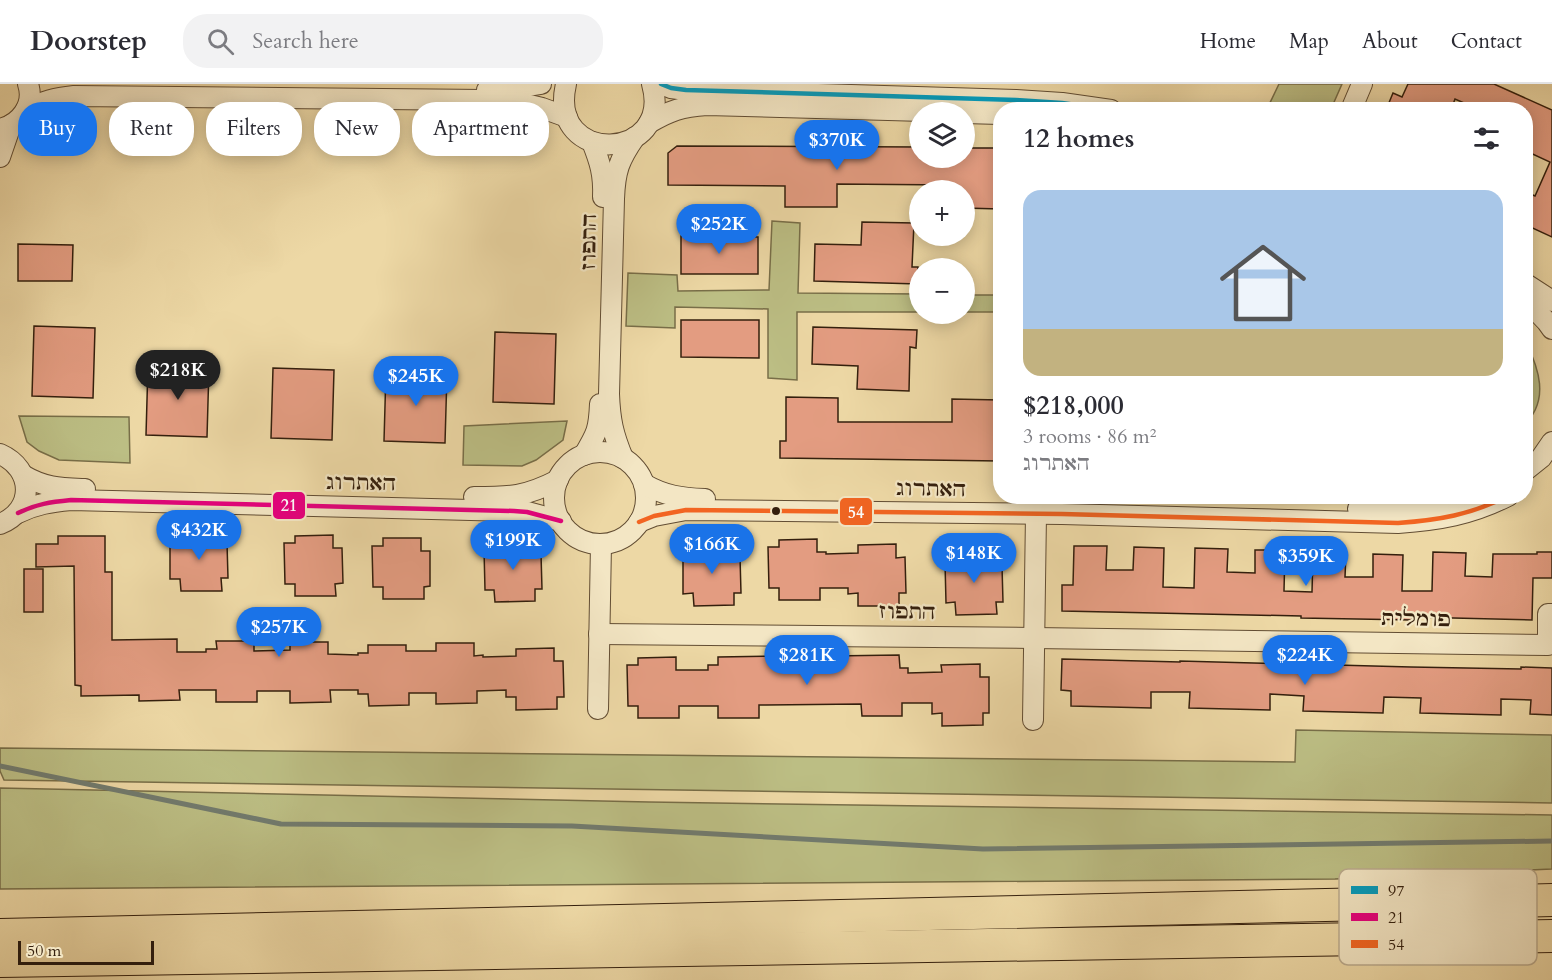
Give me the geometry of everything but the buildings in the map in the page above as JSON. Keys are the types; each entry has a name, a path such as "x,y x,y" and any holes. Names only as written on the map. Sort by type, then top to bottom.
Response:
{"main road":[{"path":"1537,900 1552,900"},
{"path":"0,935 1339,905"},
{"path":"1537,936 1552,936"},
{"path":"0,961 1339,939"}],"street":[{"path":"28,84 28,102"},
{"path":"67,84 494,90 541,84"},
{"path":"566,84 564,103 567,117 574,129 582,136 603,145 620,144 635,137"},
{"path":"649,123 655,103 652,84"},
{"path":"661,84 686,90 1042,93 1079,102"},
{"path":"1354,102 1362,84"},
{"path":"44,102 54,98 74,96 462,100 521,103 567,117"},
{"path":"649,123 669,111 706,105 909,111"},
{"path":"975,113 993,114"},
{"name":"התפוז","path":"624,458 610,416 614,192 616,172 620,161 635,137 649,123"},
{"path":"0,157 6,127"},
{"name":"התפוז","path":"584,455 596,436 599,425 604,179 592,142"},
{"path":"1533,289 1552,301"},
{"path":"1533,307 1552,329"},
{"path":"1533,464 1541,458 1552,442"},
{"path":"2,451 18,466 26,484 25,498 6,523"},
{"path":"597,452 615,454 624,458 640,473 644,484 646,503 639,522 623,538 612,542 589,542 578,538 561,522 554,503 558,480 563,470 584,455 597,452"},
{"path":"1533,481 1552,466"},
{"name":"האתרוג","path":"23,475 37,484 67,488 494,497 524,495 558,480"},
{"name":"האתרוג","path":"644,484 670,496 684,498 993,503"},
{"name":"האתרוג","path":"6,523 33,506 71,500 514,511 527,512 561,522"},
{"name":"האתרוג","path":"1036,504 1388,510 1440,504"},
{"name":"האתרוג","path":"639,522 654,516 686,510 1036,514 1398,524 1440,519 1492,504"},
{"path":"1033,720 1036,514"},
{"path":"598,709 601,543"},
{"name":"פומלית","path":"1034,638 1548,645 1548,614 1552,614"},
{"name":"התפוז","path":"599,634 1034,638"}],"green space":[{"path":"1279,84 1342,84 1334,102 1270,102"},
{"path":"772,221 800,223 798,293 909,294 909,312 797,312 797,380 768,378 768,309 675,307 675,328 626,326 628,273 677,275 678,291 769,290"},
{"path":"975,295 993,295 993,312 975,312"},
{"path":"1533,358 1540,384 1538,404 1533,414"},
{"path":"19,416 129,417 130,463 59,460 39,451 27,442"},
{"path":"567,421 563,440 536,460 522,466 463,465 464,426"},
{"path":"1296,730 1552,735 1552,803 4,780 0,771 0,748 1295,762"},
{"path":"0,788 649,802 1552,815 1552,869 1339,869 1339,879 1335,879 0,889"}],"waterway":[{"path":"0,766 281,824 572,826 983,849 1552,841"}],"transit line":[{"name":"97","path":"661,84 686,90 1047,102"},
{"name":"21","path":"18,513 31,507 71,500 514,511 561,521"},
{"name":"54","path":"639,522 654,516 686,510 1062,514 1398,523 1454,516 1490,504"}]}
